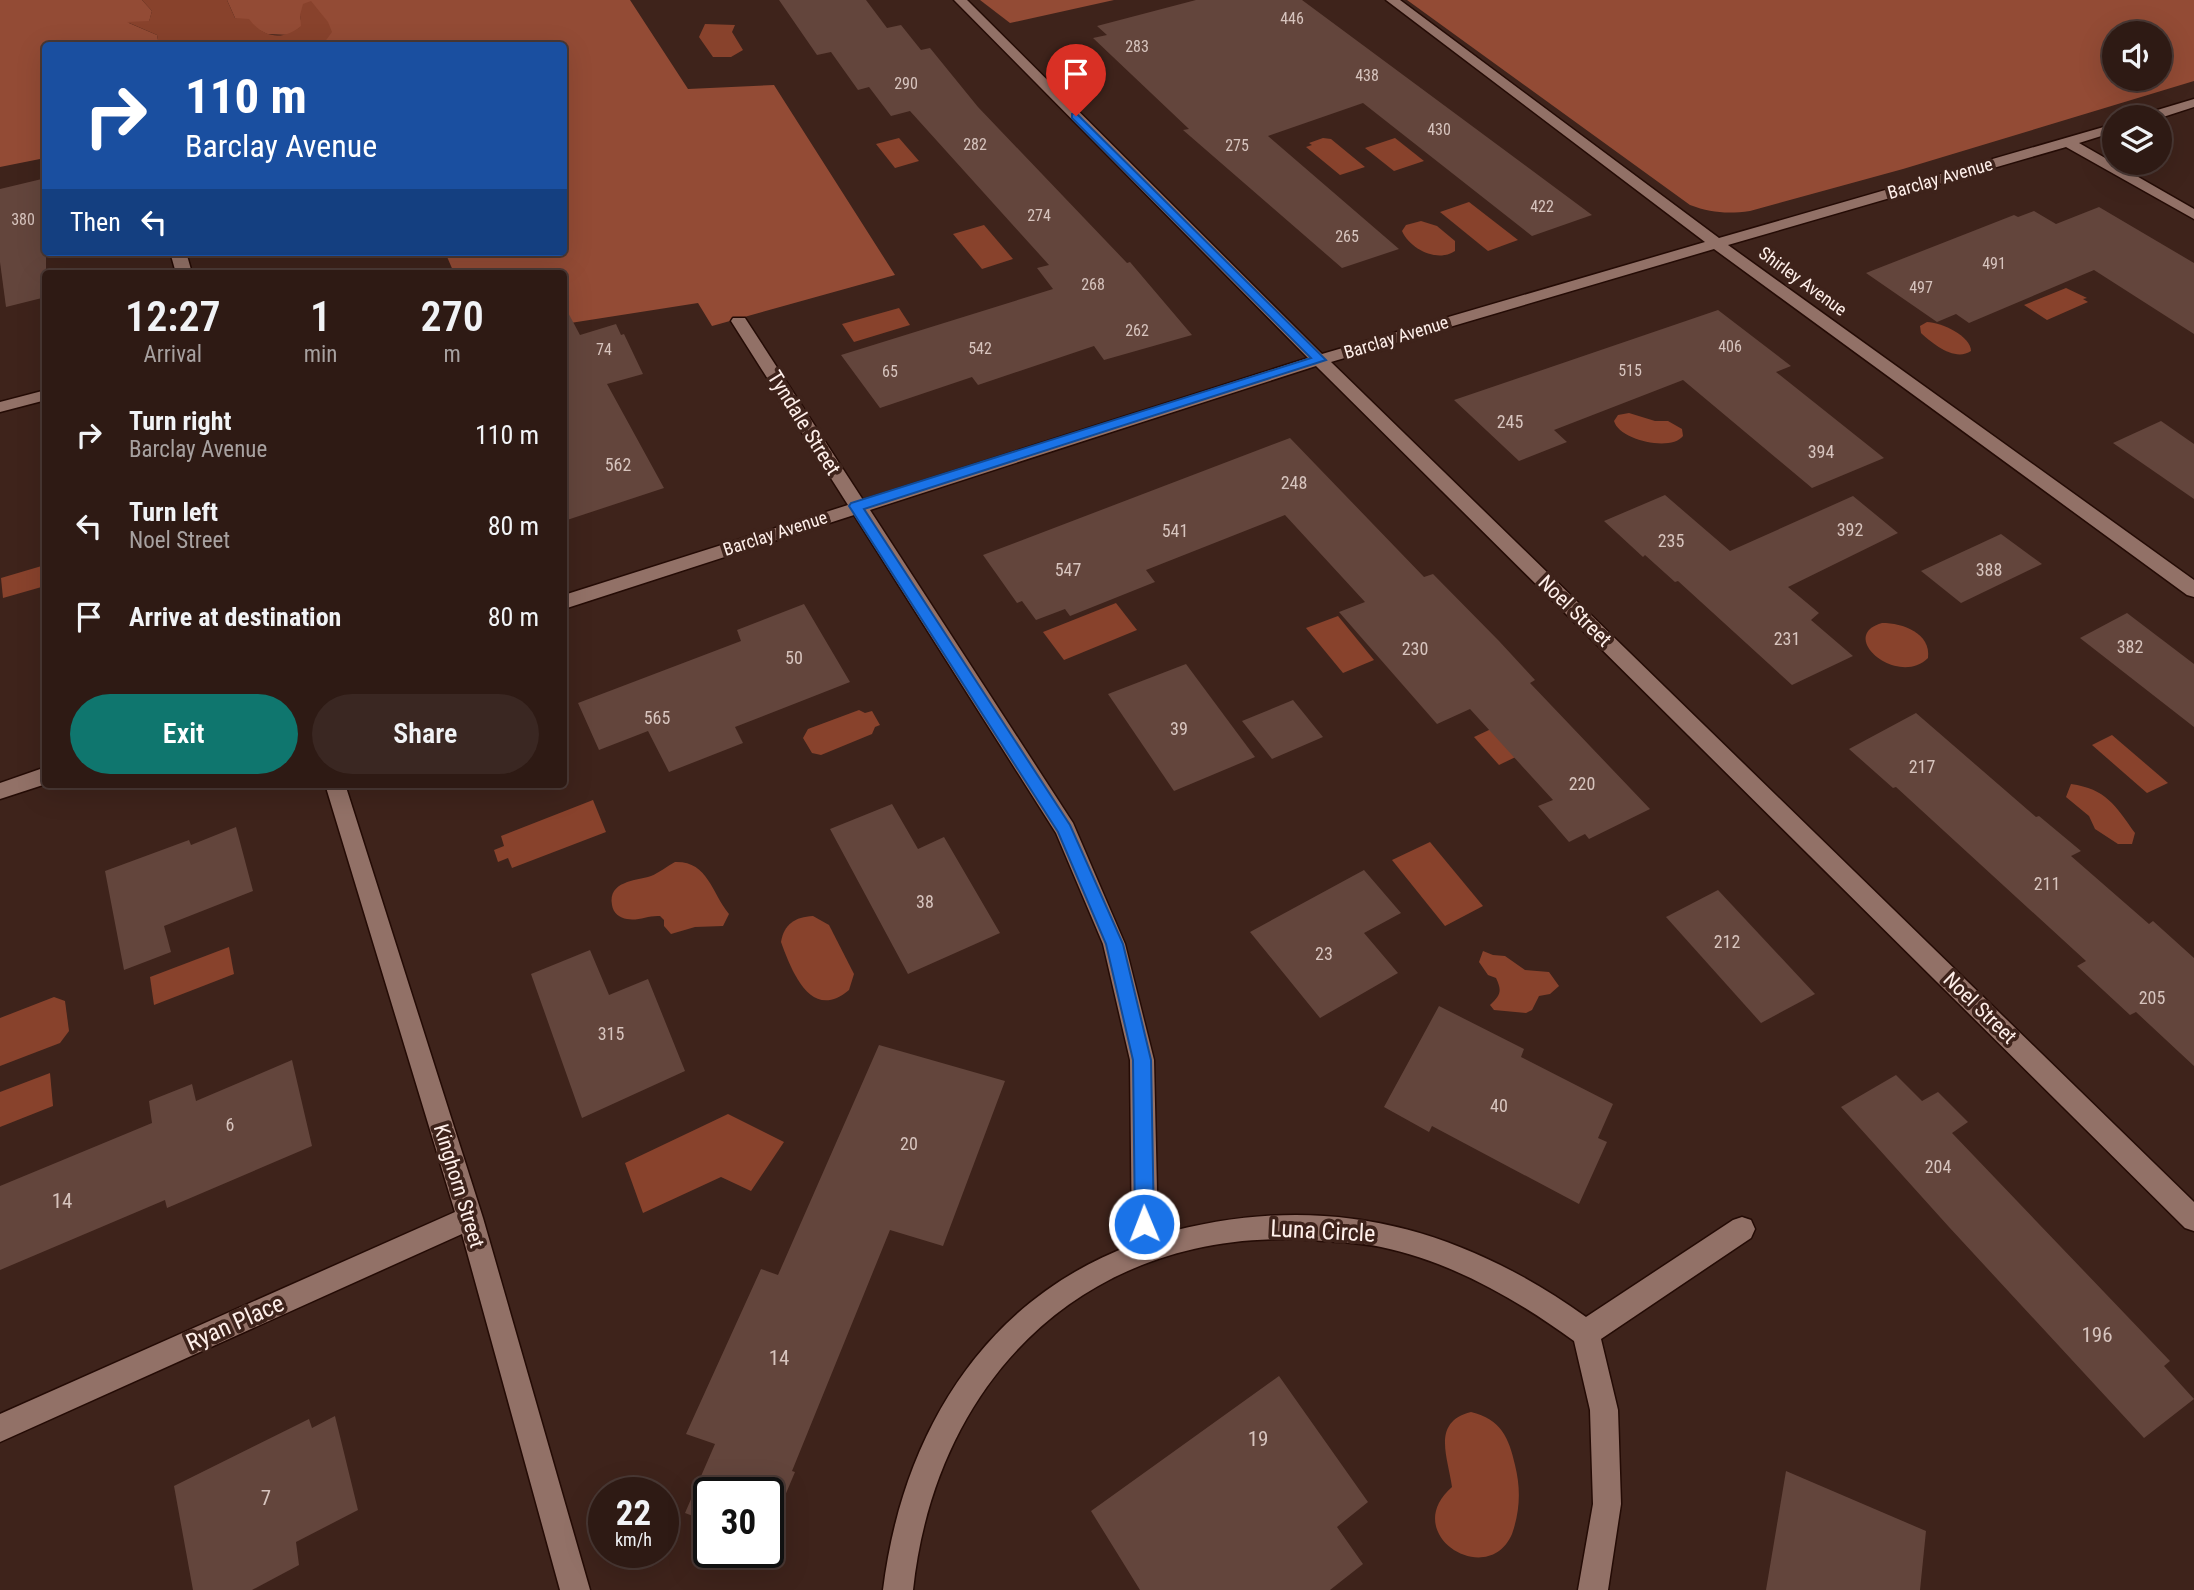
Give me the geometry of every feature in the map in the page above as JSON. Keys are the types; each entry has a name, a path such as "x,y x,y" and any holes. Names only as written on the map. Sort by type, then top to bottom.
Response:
{"street":[{"name":"Noel Street","path":"960,0 1319,360 2194,1219"},
{"name":"Shirley Avenue","path":"1392,0 1714,243 2194,590"},
{"path":"2172,110 2194,103"},
{"name":"Barclay Avenue","path":"567,602 856,506 1319,360 2102,132"},
{"path":"2068,142 2194,215"},
{"name":"Tyndale Street","path":"739,321 1065,829 1114,944 1142,1060 1145,1252"},
{"path":"0,407 42,396"},
{"path":"0,791 42,776"},
{"name":"Kinghorn Street","path":"336,788 470,1218 575,1590"},
{"name":"Ryan Place","path":"0,1428 470,1218"},
{"name":"Luna Circle","path":"898,1590 900,1563 916,1494 953,1413 995,1353 1059,1294 1121,1260 1221,1231 1293,1225 1386,1235 1478,1266 1555,1310 1586,1333"},
{"path":"1593,1590 1607,1504 1604,1410 1586,1333 1742,1229"}],"shaded area":[{"path":"0,0 142,0 152,11 149,22 129,23 157,35 158,42 42,42 42,159 0,167"},
{"path":"142,0 227,0 235,18 249,19 267,34 280,35 301,26 303,4 311,1 328,22 332,32 325,42 158,42 157,35 127,22 149,21 152,11"},
{"path":"227,0 630,0 688,89 774,85 895,275 712,326 698,303 567,324 567,270 453,270 447,256 567,256 567,42 322,42 300,15 302,26 290,35 267,34 235,18"},
{"path":"980,0 1114,0 1010,23"},
{"path":"1407,0 2194,0 2194,81 2172,88 2172,21 2102,21 2102,91 2161,91 2115,105 2102,105 2102,109 1903,169 1750,211 1705,210 1690,205"},
{"path":"705,24 735,25 732,32 743,50 731,57 713,57 699,37"},
{"path":"899,138 919,161 895,168 876,144"},
{"path":"1323,138 1331,139 1365,167 1340,175 1306,147 1312,145 1309,143"},
{"path":"1395,138 1424,161 1394,171 1365,148"},
{"path":"1469,202 1518,240 1488,251 1440,212"},
{"path":"1421,221 1437,226 1455,241 1455,251 1432,255 1411,243 1402,231 1406,225"},
{"path":"984,225 1013,259 982,269 953,234"},
{"path":"2066,288 2087,298 2083,299 2088,302 2047,320 2024,305"},
{"path":"899,308 910,325 854,342 842,324"},
{"path":"1927,322 1940,324 1961,335 1970,345 1971,351 1965,354 1951,353 1938,346 1921,333 1920,326"},
{"path":"1629,413 1655,421 1668,421 1682,429 1683,436 1677,441 1657,443 1625,434 1614,421 1618,415"},
{"path":"42,566 42,587 3,598 1,578"},
{"path":"1116,603 1137,630 1064,660 1043,632"},
{"path":"1338,616 1374,660 1343,673 1306,628"},
{"path":"1882,623 1907,627 1914,631 1925,642 1928,658 1916,666 1902,667 1888,664 1877,657 1868,648 1866,638 1870,629"},
{"path":"859,710 865,713 872,711 880,725 875,727 872,734 821,755 812,753 803,738 808,729"},
{"path":"1521,715 1547,742 1499,765 1474,737"},
{"path":"2112,735 2168,783 2147,793 2092,745"},
{"path":"2071,784 2093,790 2109,800 2135,833 2132,844 2118,844 2095,829 2089,816 2066,797"},
{"path":"593,800 606,832 512,868 508,858 498,862 494,850 504,846 501,836"},
{"path":"1430,842 1483,906 1445,926 1392,860"},
{"path":"675,862 695,867 708,879 729,914 723,926 695,927 671,934 660,916 631,919 622,918 615,913 612,897 618,887 654,875"},
{"path":"813,916 829,925 854,974 849,990 836,998 824,1000 814,997 805,989 797,979 781,942 791,923"},
{"path":"229,947 234,974 154,1005 150,977"},
{"path":"1483,951 1505,956 1525,970 1549,972 1559,986 1550,994 1539,996 1532,1010 1526,1013 1494,1010 1490,1005 1499,993 1499,986 1496,978 1488,975 1479,962"},
{"path":"54,997 65,1001 69,1031 60,1043 0,1066 0,1018"},
{"path":"50,1073 53,1106 0,1127 0,1092"},
{"path":"728,1114 784,1142 751,1191 721,1177 643,1213 625,1163"},
{"path":"1471,1412 1490,1419 1502,1431 1513,1455 1519,1491 1517,1517 1512,1534 1500,1550 1485,1557 1468,1556 1453,1549 1441,1537 1435,1522 1438,1505 1452,1487 1446,1453 1446,1432 1459,1417"}],"building":[{"path":"779,0 866,0 887,28 901,25 921,50 930,48 978,107 1127,263 1130,262 1192,335 1104,360 1094,346 978,385 972,377 880,408 841,355 1053,289 1037,268 1049,265 910,111 891,116 869,87 858,90 831,52 817,55"},
{"path":"1196,0 1302,0 1592,215 1532,236 1363,103 1268,136 1399,249 1342,268 1183,130 1189,129 1093,38 1107,35 1097,26"},
{"path":"42,179 42,256 46,256 46,270 42,270 42,298 6,307 0,262 0,189"},
{"path":"2099,207 2194,263 2194,334 2094,270 1969,323 1956,314 1937,322 1866,273 2014,215 2018,217 2034,211 2056,224"},
{"path":"1718,310 1791,366 1776,372 1884,458 1812,488 1683,380 1554,430 1567,442 1519,461 1454,400"},
{"path":"567,311 580,335 616,324 621,335 624,334 643,374 607,384 664,488 567,520"},
{"path":"2161,421 2194,444 2194,499 2113,443"},
{"path":"1290,438 1424,577 1433,574 1499,641 1535,680 1530,683 1650,809 1589,839 1585,834 1569,842 1538,806 1553,800 1470,709 1437,724 1339,612 1365,602 1285,515 1146,570 1155,582 1070,616 1065,609 1036,620 1022,601 1017,603 983,555"},
{"path":"1665,495 1730,551 1853,496 1898,533 1788,587 1819,613 1811,620 1853,656 1792,685 1678,581 1675,582 1645,555 1643,557 1604,521"},
{"path":"2001,534 2042,564 1961,603 1921,571"},
{"path":"804,604 850,682 735,727 743,743 669,772 648,731 599,750 578,703 741,641 737,630"},
{"path":"2127,613 2194,664 2194,727 2080,638"},
{"path":"1186,664 1255,757 1174,791 1108,694"},
{"path":"1293,700 1323,737 1272,759 1242,721"},
{"path":"1916,713 2036,817 2039,816 2081,851 2071,856 2149,924 2153,921 2194,958 2194,1066 2136,1012 2130,1015 2077,966 2086,961 1896,787 1893,788 1849,749"},
{"path":"892,804 918,849 944,837 1000,933 908,974 830,829"},
{"path":"236,827 253,891 164,926 171,952 124,970 105,871 189,840 191,845"},
{"path":"1364,870 1401,913 1364,933 1398,973 1320,1018 1250,932"},
{"path":"1718,890 1815,994 1761,1023 1666,917"},
{"path":"590,950 609,995 648,979 685,1071 582,1118 531,974"},
{"path":"1439,1006 1524,1049 1521,1057 1613,1104 1598,1138 1607,1142 1579,1204 1432,1126 1429,1132 1384,1107"},
{"path":"879,1045 1005,1081 943,1246 890,1230 792,1471 795,1472 784,1498 784,1477 701,1477 715,1444 686,1434 761,1269 778,1275"},
{"path":"292,1060 312,1146 167,1208 165,1200 0,1270 0,1186 152,1123 149,1101 192,1084 196,1101"},
{"path":"1896,1075 1922,1101 1938,1092 1968,1122 1952,1133 2170,1361 2164,1366 2194,1399 2144,1438 1949,1227 1841,1107"},
{"path":"1279,1376 1368,1502 1337,1527 1363,1564 1330,1590 1140,1590 1091,1511"},
{"path":"335,1416 358,1510 296,1542 299,1565 252,1590 193,1590 174,1486 309,1419 312,1428"},
{"path":"1786,1471 1926,1531 1920,1590 1766,1590"},
{"path":"693,1495 693,1516 685,1513"}],"route":[{"path":"1076,116 1319,360 856,506 1065,829 1114,944 1142,1060 1144,1224"}]}
